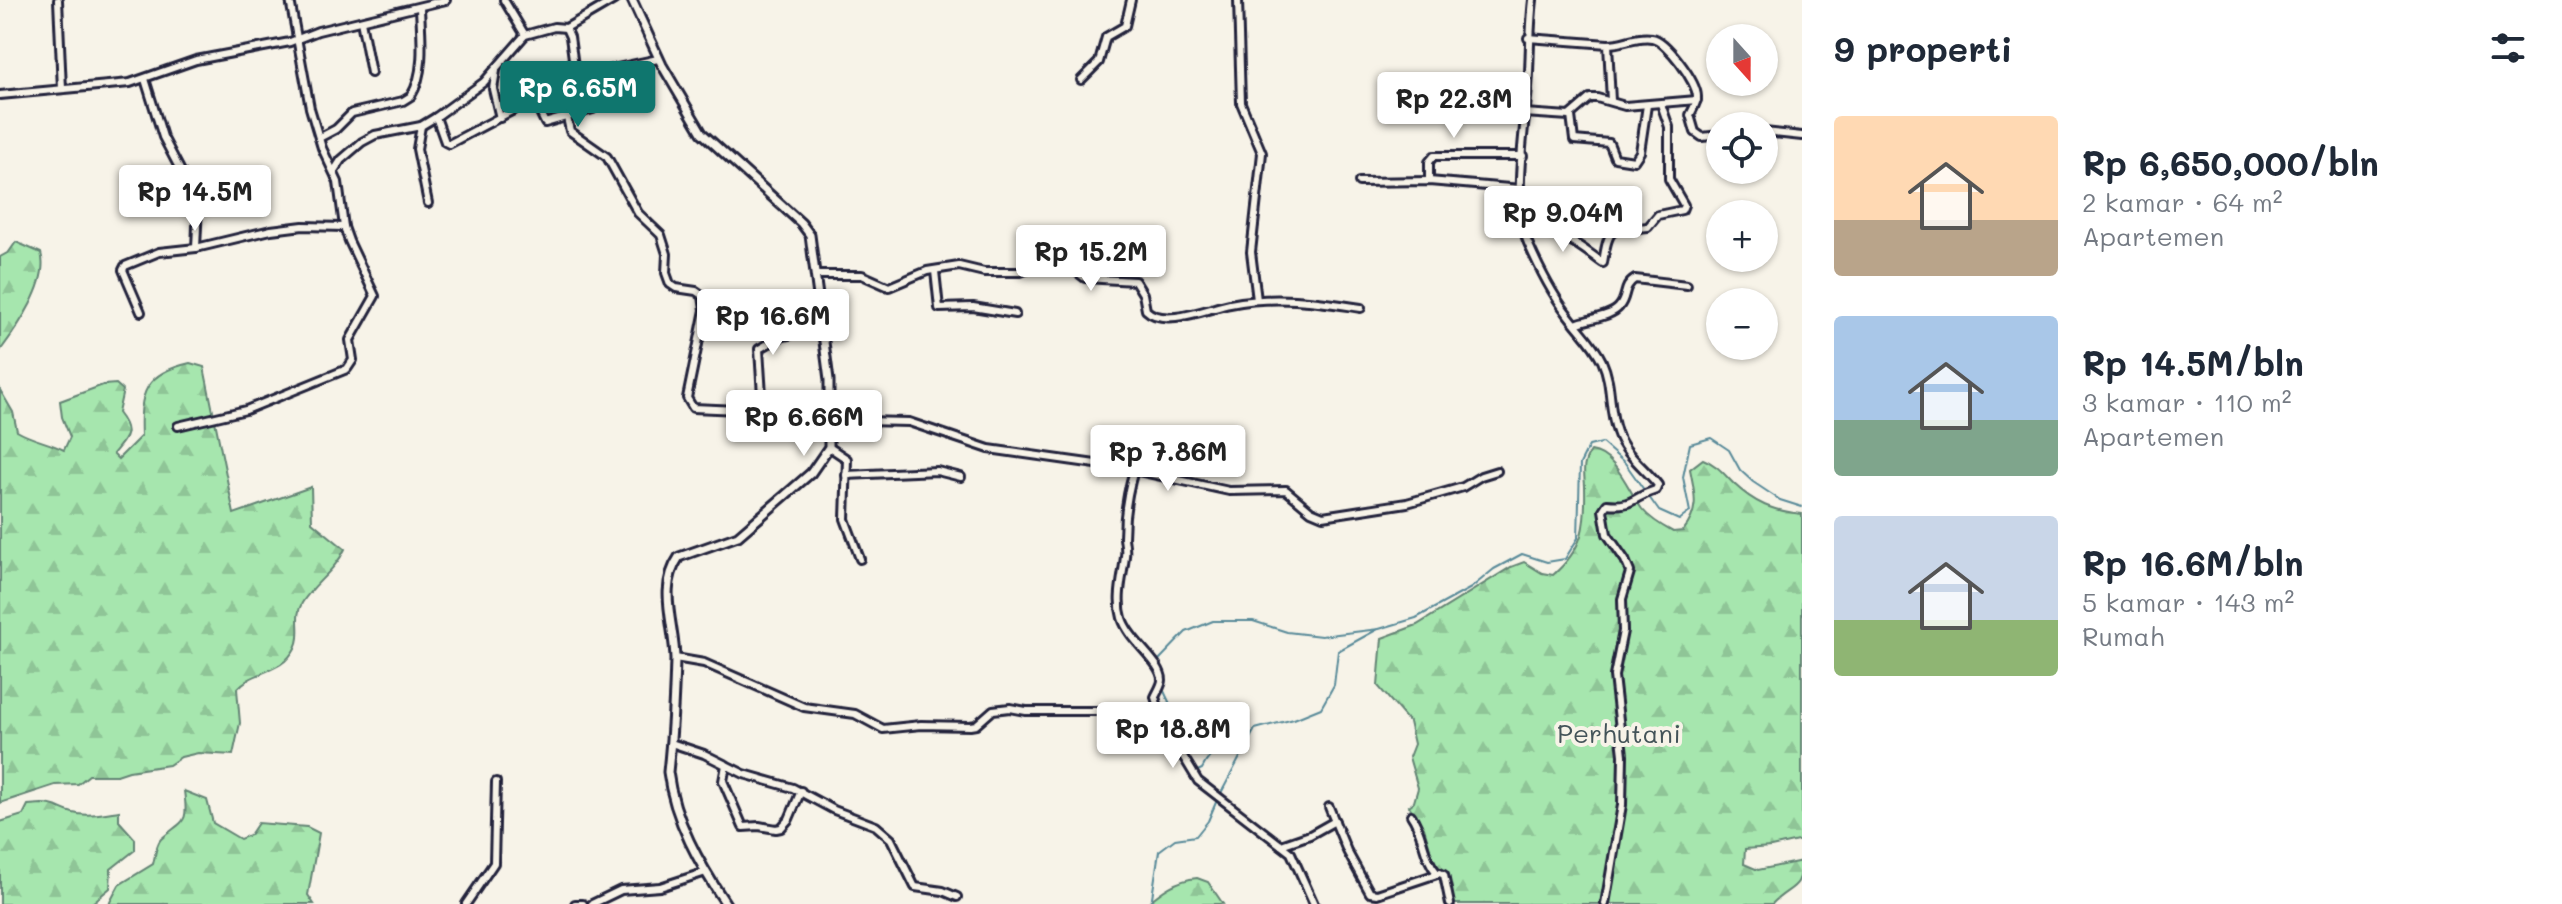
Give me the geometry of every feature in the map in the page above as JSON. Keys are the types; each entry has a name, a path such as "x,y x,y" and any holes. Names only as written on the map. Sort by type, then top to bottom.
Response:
{"street":[{"path":"58,0 62,89"},
{"path":"178,426 246,410 350,366 353,360 350,340 375,296 344,227 340,189 319,138 305,89 290,0"},
{"path":"403,0 407,10"},
{"path":"0,95 130,83 196,60 290,42 298,37 446,0"},
{"path":"504,0 525,35"},
{"path":"334,171 341,160 375,135 421,126 436,117 496,70 525,35 554,27 566,28 614,0"},
{"path":"632,0 658,59 706,139 807,229 812,241 829,380 829,447 811,473 738,536 683,554 675,562 667,598 675,658 668,772 673,799 686,832 726,904"},
{"path":"1081,80 1099,62 1106,37 1125,26 1131,0"},
{"path":"1238,0 1241,103 1262,153 1251,252 1257,300"},
{"path":"1533,0 1528,38 1529,74 1521,189 1525,232 1556,296 1595,348 1607,372 1614,423 1620,439 1658,485 1656,490 1644,492 1623,506 1607,504 1603,510 1607,534 1630,572 1622,599 1623,631 1614,676 1624,761 1622,805 1605,904"},
{"path":"319,138 336,129 352,113 403,101 411,96 419,73 420,8"},
{"path":"361,21 371,73"},
{"path":"566,28 575,73"},
{"path":"1528,38 1608,44 1626,43 1642,36 1660,40 1693,84 1697,100 1690,115 1695,132 1706,137"},
{"path":"1608,44 1611,101"},
{"path":"436,117 447,144 533,98 546,84 575,73 594,73 658,59"},
{"path":"496,70 493,89 500,118"},
{"path":"533,98 545,123 598,106 594,73"},
{"path":"145,79 163,137 198,204 196,248"},
{"path":"1524,113 1571,116 1590,98 1625,106 1697,100"},
{"path":"1525,232 1549,230 1561,234 1603,263 1608,236 1613,230 1648,227 1658,215 1682,210 1684,205 1669,179 1669,127 1661,104"},
{"path":"1571,116 1574,140 1609,143 1615,158 1634,161 1640,152 1647,105"},
{"path":"567,117 571,134 607,157 638,213 661,235 667,254 666,273 670,284 696,291 704,299 705,310 687,398 690,406 705,410 830,414 862,421 914,423 989,449 1134,470 1229,491 1286,490 1315,514 1326,517 1407,503 1463,487 1497,471"},
{"path":"421,126 417,149 428,203"},
{"path":"1778,133 1802,136"},
{"path":"1429,181 1429,162 1434,156 1523,156"},
{"path":"1359,182 1429,181 1521,189"},
{"path":"141,312 123,272 125,266 159,252 196,248 271,230 344,227"},
{"path":"815,275 862,275 889,287 923,272 959,266 979,271 1015,272 1048,259 1059,260 1085,278 1135,281 1148,312 1158,316 1190,315 1227,304 1257,300 1304,300 1361,308"},
{"path":"935,271 939,308 973,307 1015,314"},
{"path":"1576,324 1616,310 1626,287 1635,279 1687,285"},
{"path":"763,411 759,349 780,337 821,328"},
{"path":"829,447 846,456 845,519 860,559"},
{"path":"1134,470 1124,537 1120,604 1127,628 1141,649 1155,660 1161,677 1155,697 1163,720 1189,769 1218,799 1294,858 1314,904"},
{"path":"846,475 937,471 961,477"},
{"path":"675,658 704,663 804,707 855,714 883,729 921,725 970,726 982,721 993,710 1010,708 1026,711 1104,711 1163,720"},
{"path":"671,743 704,754 754,778 801,791 834,810 881,829 896,848 915,887 943,891 957,897"},
{"path":"726,765 723,781 743,827 781,828 789,819 801,791"},
{"path":"466,904 494,863 496,782"},
{"path":"1329,807 1350,858 1372,895 1437,873 1444,875 1450,904"},
{"path":"1411,815 1419,829 1429,862 1437,873"},
{"path":"1281,845 1310,835 1335,821"},
{"path":"592,904 621,890 711,879"},
{"path":"575,904 583,904"}],"green space":[{"path":"16,242 41,253 43,265 30,304 0,351 0,257 9,252"},
{"path":"190,363 204,367 234,514 311,487 312,522 345,549 302,603 298,638 292,653 279,665 237,689 240,723 233,755 198,753 181,757 169,765 117,775 89,775 78,784 55,785 0,803 0,390 13,412 17,431 64,450 70,437 60,401 103,385 116,384 123,390 118,413 127,430 125,439 113,454 118,459 141,436 141,407 154,379 163,372"},
{"name":"Perhutani","path":"1591,451 1608,459 1645,513 1673,532 1683,531 1692,516 1694,494 1690,469 1703,459 1716,466 1757,501 1782,511 1802,514 1802,840 1745,849 1744,864 1758,870 1802,861 1797,883 1772,904 1453,904 1449,876 1435,865 1424,828 1409,806 1414,802 1418,788 1409,757 1414,744 1409,722 1378,686 1382,638 1417,625 1524,562 1542,573 1553,575 1571,555 1581,535 1585,513 1584,468"},
{"path":"184,791 207,800 213,823 240,839 250,835 258,823 307,827 319,833 308,895 314,904 109,904 119,885 153,864 159,841 183,821 186,810"},
{"path":"42,804 78,814 119,811 119,821 135,839 135,850 111,869 110,888 91,904 0,904 0,822 23,815 28,805"},
{"path":"1197,878 1208,882 1223,904 1146,904 1176,884"}],"waterway":[{"path":"1161,667 1159,660 1186,632 1213,621 1253,621 1287,632 1321,636 1379,629 1416,618 1471,588 1494,569 1522,554 1547,562 1565,559 1578,538 1580,464 1589,446 1602,443 1625,463 1659,511 1679,520 1690,512 1683,477 1690,444 1711,438 1729,450 1740,470 1753,482 1780,500 1802,507"},
{"path":"1220,795 1255,729 1321,708 1334,685 1338,651 1378,629"},
{"path":"1163,689 1171,706 1190,722 1192,729 1171,741 1173,751 1181,758"},
{"path":"1195,772 1202,769 1222,746 1252,734"},
{"path":"1151,904 1159,851 1175,839 1196,836 1208,821 1217,800"}]}
